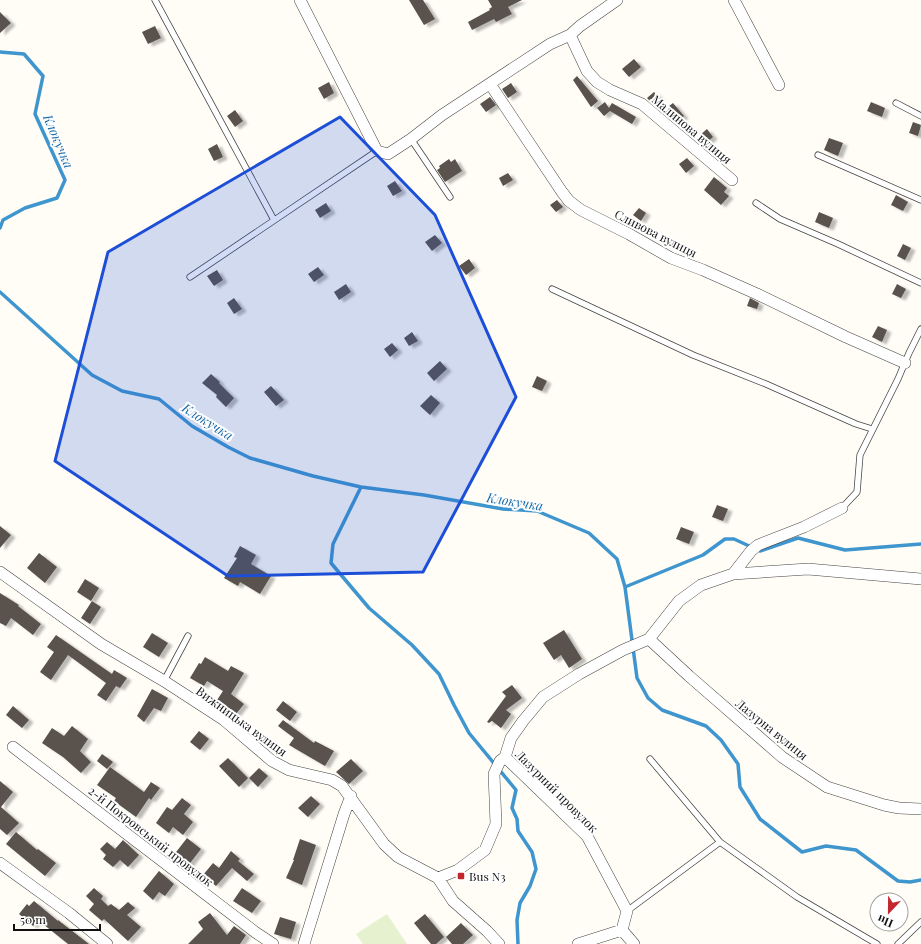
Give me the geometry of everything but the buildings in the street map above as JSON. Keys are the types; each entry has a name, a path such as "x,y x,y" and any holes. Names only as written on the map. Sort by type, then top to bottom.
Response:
{"street":[{"path":"300,0 377,151 388,154 411,139 442,115 550,44 570,35 580,26 617,0"},
{"path":"734,0 779,85"},
{"name":"Малинова вулиця","path":"570,35 587,71 597,82 610,90 642,104 732,180"},
{"name":"Сливова вулиця","path":"490,84 562,192 572,204 671,258 751,292 904,363"},
{"path":"733,574 755,548 842,508"},
{"path":"499,944 487,930 452,901 438,878 458,870 485,850 496,824 494,774 512,738 523,721 544,697 579,674 623,650 648,639 678,601 701,585 733,574 808,569 921,578"},
{"name":"Вижницька вулиця","path":"0,572 101,644 164,681 224,720 272,761 289,770 332,780 342,786 351,796 384,844 398,857 438,878"},
{"name":"Лазурна вулиця","path":"648,639 782,757 827,787 884,805 899,808 921,809"},
{"name":"2-й Покровський провулок","path":"13,748 255,932 273,944"},
{"name":"Лазурний провулок","path":"502,759 587,836 627,911"},
{"path":"304,944 344,814 351,796"},
{"path":"0,863 69,913 108,944"},
{"path":"622,930 627,911"},
{"path":"578,944 622,930"},
{"path":"622,930 634,944"}],"lane":[{"path":"155,0 274,220"},
{"path":"896,103 921,116"},
{"path":"411,139 450,197"},
{"path":"190,277 377,151"},
{"path":"818,155 921,200"},
{"path":"756,203 780,219 921,283"},
{"path":"552,289 694,356 766,384 856,424 872,429"},
{"path":"842,508 857,492 860,455 921,329"},
{"path":"164,681 188,636"},
{"path":"650,759 720,842 797,898 877,944"},
{"path":"627,911 720,842"},
{"path":"898,944 921,922"}],"highlighted area":[{"path":"340,117 435,215 516,397 423,572 228,576 55,461 108,252"}],"green space":[{"path":"387,914 407,944 363,944 356,934"}],"waterway":[{"name":"Клокучка","path":"0,52 24,54 43,76 35,114 65,180 57,198 25,208 3,220 0,228"},
{"name":"Клокучка","path":"0,292 92,375 122,391 159,399 192,426 250,458 313,476 361,487 424,495 503,509 537,511 589,533 617,559 625,587 637,678 648,698 662,710 706,726 721,740 738,764 740,787 760,819 802,852 826,846 856,850 898,881 910,882 921,880"},
{"path":"361,487 333,544 331,563 369,608 412,645 439,674 469,733 516,790 512,808 517,819 518,831 532,852 536,869 530,886 520,903 517,920 518,944"},
{"path":"625,587 703,555 725,539 734,539 760,551 798,538 845,550 921,544"}],"place":[{"name":"Bus N3","path":"461,876"}]}
